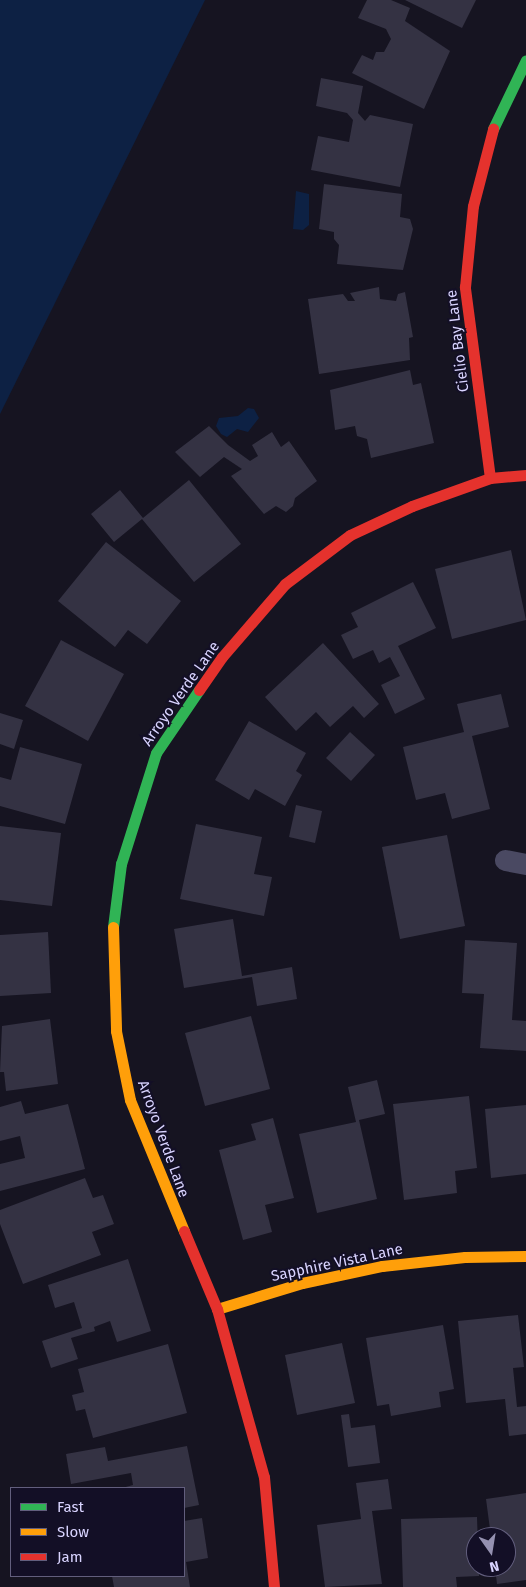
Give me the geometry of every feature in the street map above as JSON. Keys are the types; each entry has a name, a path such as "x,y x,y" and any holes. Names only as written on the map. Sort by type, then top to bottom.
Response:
{"street":[{"name":"Cielio Bay Lane","path":"490,478 465,287 473,206 490,135 526,60"},
{"name":"Arroyo Verde Lane","path":"274,1587 264,1477 217,1309 130,1100 116,1031 112,936 121,864 156,753 222,657 285,584 350,535 412,506 490,478 526,475"},
{"path":"505,860 526,864"},
{"name":"Sapphire Vista Lane","path":"217,1309 302,1283 382,1266 464,1257 526,1256"}],"water":[{"path":"0,0 205,0 0,414"},
{"path":"296,191 309,194 309,225 303,230 293,229"},
{"path":"248,408 254,409 259,418 248,432 237,429 227,437 221,434 216,426 219,418 238,416"}],"building":[{"path":"367,0 391,0 410,8 405,21 450,51 424,109 352,73 362,55 373,60 376,52 384,52 391,39 386,29 358,18"},
{"path":"405,0 476,0 462,28"},
{"path":"321,78 363,86 358,113 365,121 370,115 413,124 400,187 311,170 318,136 349,142 353,120 347,113 316,106"},
{"path":"324,184 402,194 400,217 410,219 413,229 403,270 337,264 339,245 334,239 334,232 319,229"},
{"path":"379,287 380,299 396,301 398,294 405,292 413,337 409,338 410,360 319,374 308,299 343,294 348,301 355,301 350,293"},
{"path":"410,370 413,385 421,383 434,443 371,458 367,439 357,436 355,426 335,430 330,390"},
{"path":"209,426 228,445 250,461 258,456 252,445 272,432 281,447 289,441 317,481 295,498 293,506 286,512 276,506 264,514 231,476 242,469 224,457 200,477 175,452"},
{"path":"189,480 241,544 194,582 142,519 114,542 91,514 120,490 143,518"},
{"path":"106,542 181,601 147,644 128,630 115,647 58,601"},
{"path":"511,550 526,620 452,639 435,569"},
{"path":"413,582 436,628 398,646 425,699 395,714 381,685 400,676 390,657 379,663 373,650 353,659 341,635 358,627 351,613"},
{"path":"61,640 124,674 88,741 25,706"},
{"path":"323,643 379,704 364,718 353,706 330,727 316,712 296,731 265,697"},
{"path":"501,694 509,727 472,736 490,809 452,819 445,793 416,800 403,747 464,732 457,704"},
{"path":"0,713 23,720 14,749 0,744"},
{"path":"249,721 306,753 296,771 302,775 285,806 255,789 249,800 215,780"},
{"path":"350,732 375,755 351,781 326,758"},
{"path":"20,747 82,764 65,824 0,806 0,777 11,780"},
{"path":"296,805 322,811 315,843 289,837"},
{"path":"196,824 262,837 254,874 272,877 264,916 180,899"},
{"path":"0,826 61,833 52,906 0,900"},
{"path":"447,835 465,926 400,939 382,847"},
{"path":"233,919 242,976 292,967 297,999 257,1006 252,977 184,988 174,929"},
{"path":"48,932 51,993 0,996 0,935"},
{"path":"465,940 517,943 512,1020 526,1021 526,1051 480,1048 484,994 462,993"},
{"path":"251,1016 270,1089 205,1106 185,1033"},
{"path":"50,1019 58,1084 6,1091 4,1072 0,1072 2,1026"},
{"path":"377,1080 385,1114 359,1120 377,1199 317,1213 299,1134 356,1122 348,1087"},
{"path":"469,1096 477,1168 455,1171 457,1193 404,1200 393,1104"},
{"path":"21,1101 25,1114 68,1104 85,1169 0,1191 0,1164 25,1158 20,1136 0,1141 0,1107"},
{"path":"526,1105 526,1174 491,1178 485,1109"},
{"path":"273,1118 294,1198 265,1205 272,1232 243,1240 219,1150 256,1140 251,1124"},
{"path":"85,1178 93,1198 103,1195 114,1224 92,1232 101,1255 23,1284 0,1224 0,1210"},
{"path":"128,1259 151,1331 117,1342 110,1321 94,1327 95,1331 71,1338 78,1359 51,1368 42,1341 82,1328 74,1302 55,1308 48,1285"},
{"path":"518,1315 524,1367 513,1368 517,1407 526,1406 526,1434 509,1436 505,1399 466,1403 458,1321"},
{"path":"443,1325 454,1389 439,1392 441,1407 391,1416 389,1404 377,1406 366,1338"},
{"path":"342,1343 355,1403 297,1415 285,1355"},
{"path":"168,1344 187,1413 93,1438 85,1409 76,1411 72,1395 84,1392 78,1369"},
{"path":"349,1414 351,1428 375,1425 380,1463 348,1467 341,1415"},
{"path":"187,1446 199,1505 185,1508 185,1487 126,1487 133,1485 131,1473 71,1484 66,1454 105,1447 108,1461"},
{"path":"388,1479 392,1509 372,1511 382,1584 325,1587 317,1525 361,1519 356,1483"},
{"path":"526,1493 526,1580 497,1584 496,1577 516,1577 516,1527 490,1527 486,1499"},
{"path":"477,1517 477,1527 466,1527 466,1577 456,1577 457,1587 403,1587 401,1519"},
{"path":"202,1518 208,1558 186,1562 190,1587 114,1587 112,1577 185,1577 185,1521"}],"traffic: fast":[{"path":"493,129 526,60"},
{"path":"113,927 121,864 156,753 199,690"}],"traffic: slow":[{"path":"113,927 116,1031 130,1100 184,1231"},
{"path":"217,1309 302,1283 382,1266 465,1257 526,1256"}],"traffic: jam":[{"path":"490,478 465,287 473,206 493,129"},
{"path":"199,690 222,657 285,584 350,535 412,506 490,478 526,475"},
{"path":"184,1231 217,1309 264,1477 274,1587"}]}
